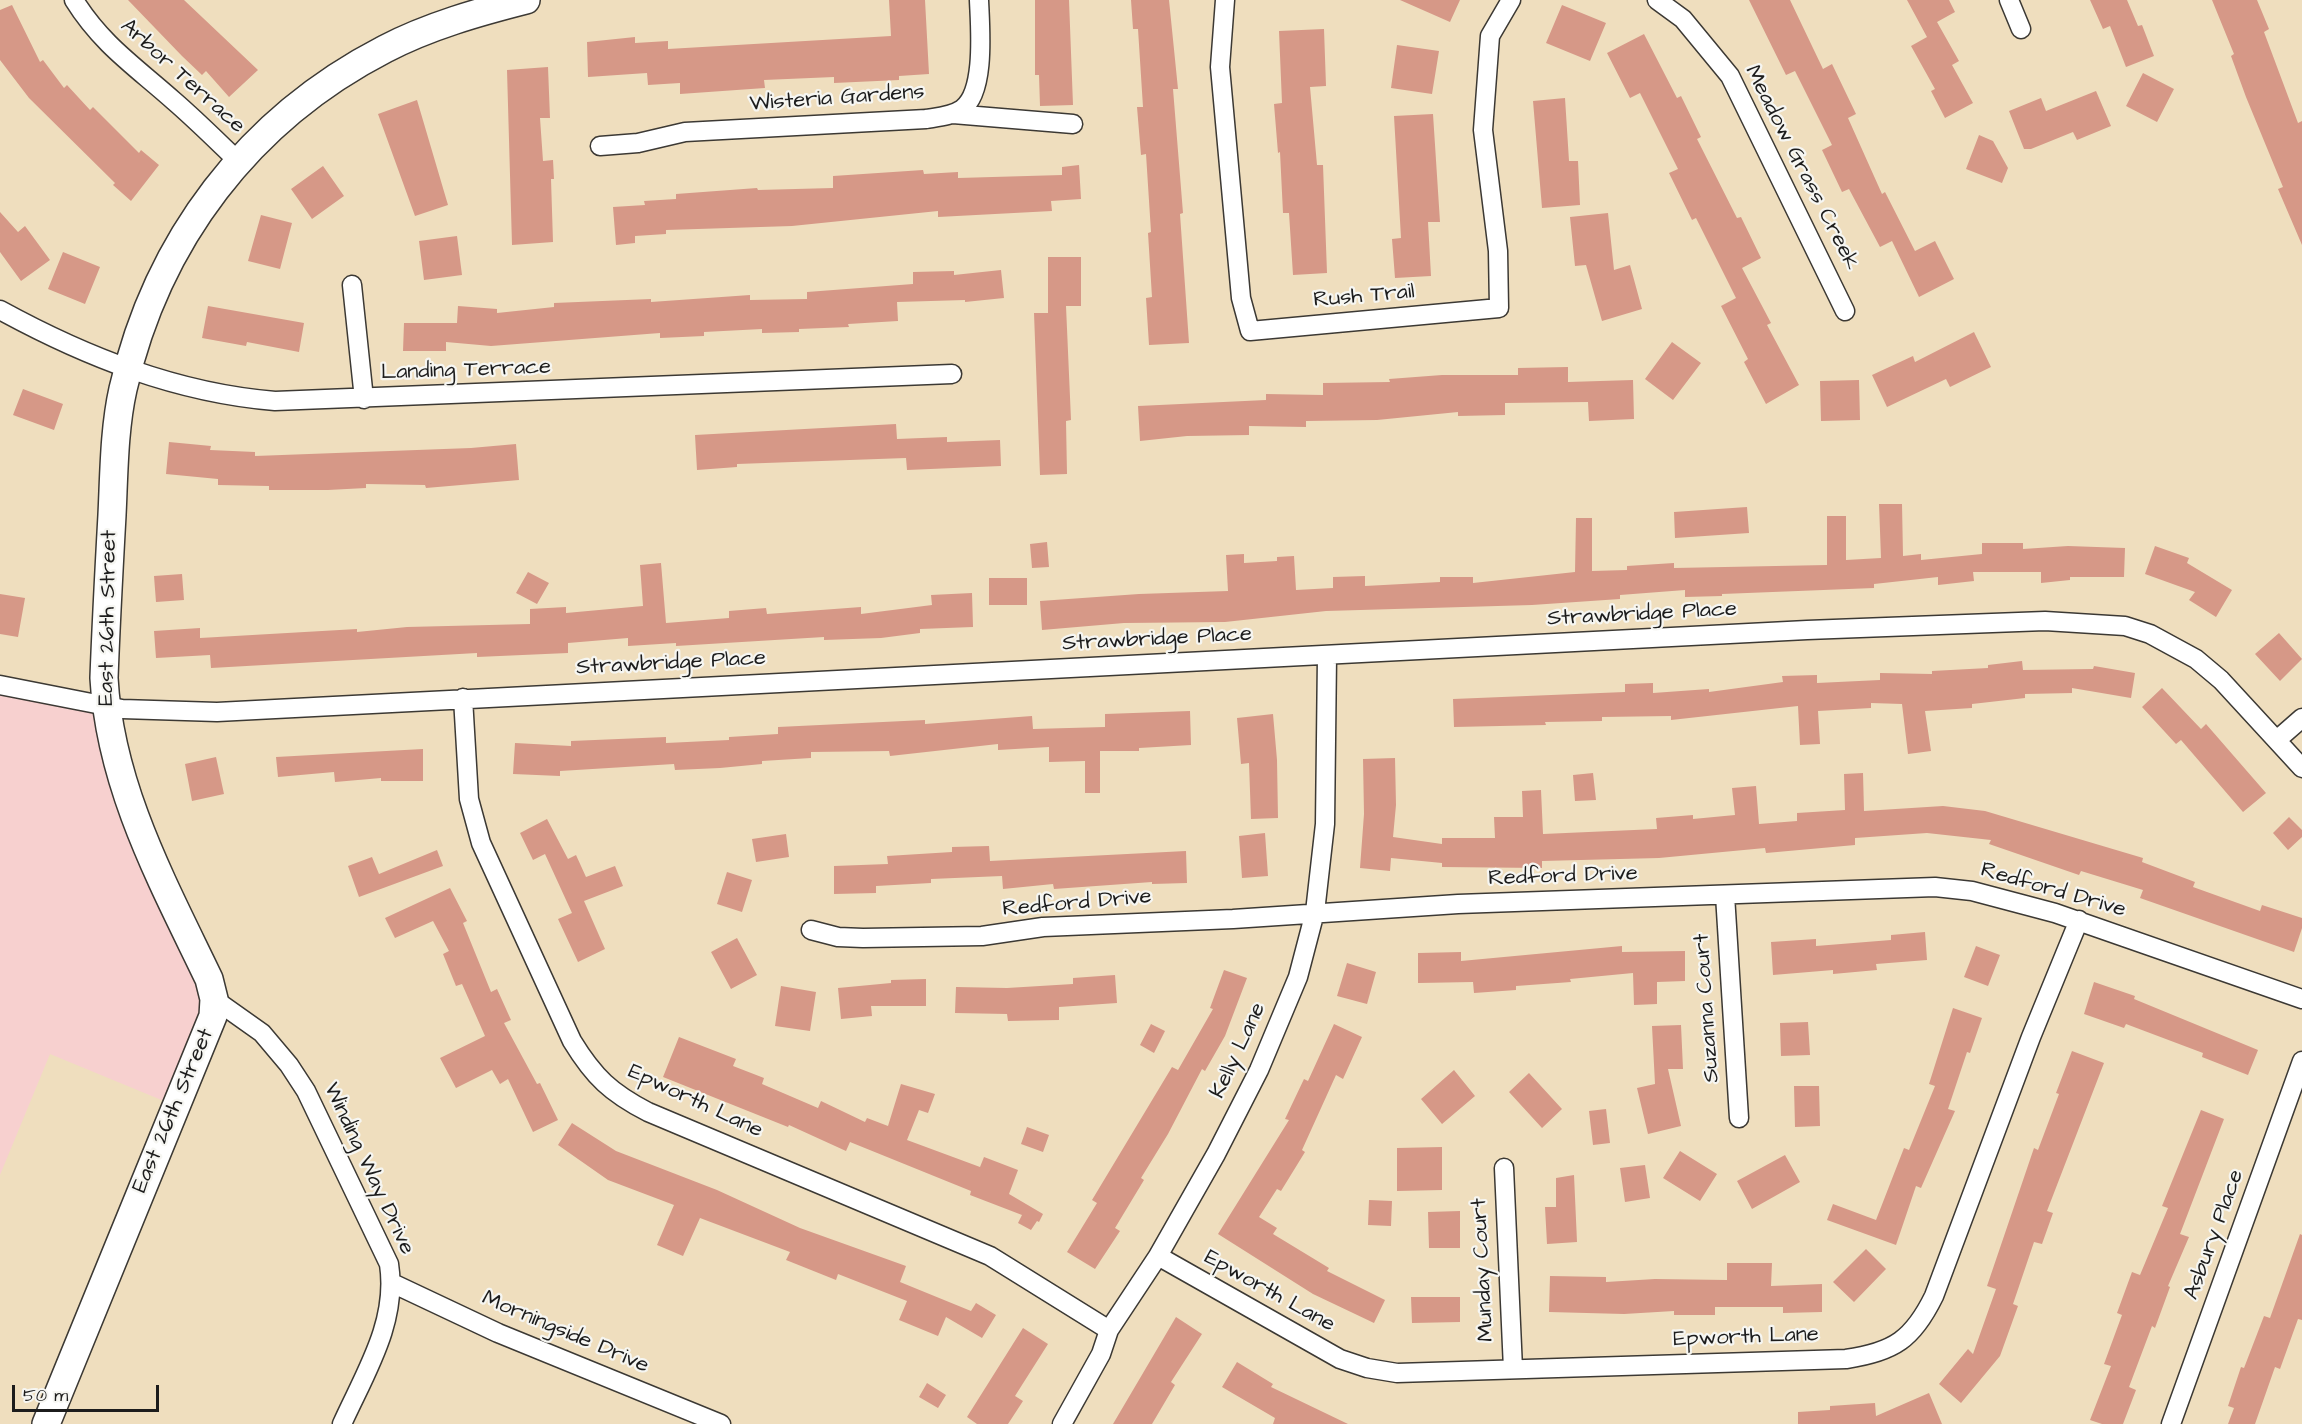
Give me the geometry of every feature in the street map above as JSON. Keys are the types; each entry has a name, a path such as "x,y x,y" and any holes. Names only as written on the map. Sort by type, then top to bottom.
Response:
{"street":[{"name":"Arbor Terrace","path":"74,0 86,20 123,60 172,100 238,161"},
{"name":"East 26th Street","path":"46,1424 208,1034 213,1016 214,999 209,980 149,853 126,795 111,741 105,706 104,678 114,470 123,389 129,370 164,272 206,201 238,161 306,98 387,47 476,13 526,0"},
{"name":"Wisteria Gardens","path":"600,146 638,143 685,132 926,119 953,114 970,102 976,91 980,42 979,0"},
{"name":"Rush Trail","path":"1225,0 1220,67 1241,298 1250,331 1499,308 1498,251 1483,130 1490,36 1511,0"},
{"name":"Meadow Grass Creek","path":"1657,0 1683,19 1730,76 1845,311"},
{"path":"2009,0 2021,29"},
{"path":"953,114 1072,124"},
{"path":"352,285 364,399"},
{"name":"Landing Terrace","path":"0,310 56,340 129,370 229,398 276,402 952,374"},
{"name":"Strawbridge Place","path":"0,685 122,709 217,712 1807,630 2044,621 2099,622 2125,626 2150,634 2196,658 2216,675 2278,739"},
{"name":"Kelly Lane","path":"1062,1424 1101,1354 1109,1330 1158,1256 1259,1070 1298,977 1315,912 1325,824 1327,656"},
{"name":"Epworth Lane","path":"463,698 469,799 481,843 572,1041 586,1064 603,1084 623,1099 648,1112 990,1256 1109,1330"},
{"path":"2302,718 2278,739 2302,768"},
{"name":"Redford Drive","path":"811,930 838,937 863,938 982,936 1043,927 1476,903 1935,887 2008,898 2079,920 2302,999"},
{"name":"Suzanna Court","path":"1725,895 1739,1118"},
{"name":"Epworth Lane","path":"1158,1256 1314,1346 1367,1368 1429,1374 1846,1359 1871,1356 1892,1348 1909,1335 1923,1318 1934,1296 2033,1031 2079,920"},
{"name":"Winding Way Drive","path":"214,999 262,1033 289,1065 306,1090 389,1264 392,1283 390,1309 383,1334 342,1424"},
{"name":"Asbury Place","path":"2171,1424 2302,1062"},
{"name":"Munday Court","path":"1504,1168 1513,1370"},
{"name":"Morningside Drive","path":"392,1283 498,1334 721,1424"}],"shaded area":[{"path":"0,685 105,706 209,979 176,1106 50,1054 0,1175"}],"building":[{"path":"128,0 184,0 258,70 229,97 206,71 202,75 182,56"},
{"path":"889,0 925,0 929,74 899,76 899,80 834,83 834,77 764,80 765,88 680,94 680,83 648,85 647,73 588,77 587,42 635,37 635,43 668,41 668,49 891,36"},
{"path":"1035,0 1069,0 1073,105 1040,106 1039,75 1035,75"},
{"path":"1131,0 1169,0 1178,89 1173,89 1183,213 1180,214 1189,343 1149,345 1146,298 1152,297 1148,233 1151,232 1146,154 1141,155 1137,107 1143,107 1138,29 1133,29"},
{"path":"1400,0 1460,0 1450,22"},
{"path":"1749,0 1790,0 1823,69 1832,64 1856,114 1848,118 1882,194 1885,192 1915,251 1935,241 1954,279 1919,297 1892,241 1880,247 1849,189 1842,192 1822,150 1832,145 1795,71 1786,75"},
{"path":"1907,0 1949,0 1955,12 1937,22 1959,61 1952,65 1973,103 1945,118 1931,91 1935,89 1911,46 1927,37"},
{"path":"2090,0 2127,0 2138,26 2142,25 2154,56 2126,67 2110,26 2103,29"},
{"path":"2212,0 2257,0 2269,29 2264,32 2298,123 2302,121 2302,245 2278,189 2283,187 2246,97 2231,56 2234,54"},
{"path":"12,5 40,62 43,60 64,88 67,85 90,110 93,107 139,153 141,150 159,165 131,201 29,98 0,60 0,10"},
{"path":"1562,5 1606,23 1590,61 1546,43"},
{"path":"1324,29 1326,86 1310,87 1317,165 1323,165 1327,273 1293,275 1289,213 1283,213 1280,152 1278,153 1274,104 1282,103 1279,31"},
{"path":"1644,34 1677,98 1681,96 1701,137 1697,139 1737,218 1741,217 1761,258 1742,268 1771,323 1767,325 1799,385 1766,404 1744,362 1748,359 1721,306 1736,298 1696,218 1692,220 1669,173 1678,169 1640,93 1630,98 1607,53"},
{"path":"1397,45 1439,51 1432,94 1391,88"},
{"path":"548,67 550,118 540,118 543,161 553,160 554,179 551,179 553,242 512,245 507,70"},
{"path":"2143,73 2174,89 2157,122 2126,106"},
{"path":"2096,91 2111,126 2077,140 2073,132 2031,149 2024,149 2009,111 2041,98 2046,111"},
{"path":"1565,98 1569,161 1578,161 1580,205 1542,208 1533,101"},
{"path":"417,100 448,205 415,216 378,114"},
{"path":"1433,114 1440,222 1428,222 1431,276 1395,278 1392,239 1401,238 1394,116"},
{"path":"1979,135 1993,141 2008,168 2002,183 1966,169"},
{"path":"1079,165 1081,199 1051,201 1052,211 938,217 938,211 792,226 666,230 666,234 635,236 635,243 616,245 613,207 645,205 644,201 676,199 676,194 757,188 758,190 833,188 833,176 923,170 924,174 958,172 958,178 1062,175 1062,167"},
{"path":"323,166 344,196 312,219 291,189"},
{"path":"0,212 18,232 25,226 50,260 21,281 0,252"},
{"path":"1608,213 1614,270 1630,265 1642,309 1602,321 1586,265 1575,266 1570,217"},
{"path":"261,215 292,223 280,269 248,261"},
{"path":"457,236 462,275 424,280 419,241"},
{"path":"63,252 100,267 85,304 48,289"},
{"path":"1048,257 1081,257 1081,306 1066,306 1071,420 1066,421 1067,474 1040,475 1034,313 1048,313"},
{"path":"1001,270 1004,298 965,302 965,300 897,302 898,321 848,324 849,327 799,329 799,332 762,333 762,329 704,332 704,336 660,338 660,333 491,346 446,342 446,351 403,351 404,323 457,323 458,306 497,309 497,313 554,307 554,303 651,299 651,302 750,295 750,300 807,299 807,292 913,284 913,272 954,271 954,275"},
{"path":"208,306 304,323 299,352 247,342 246,346 202,338"},
{"path":"1974,332 1991,367 1950,387 1946,379 1887,407 1872,375 1913,356 1915,362"},
{"path":"1672,342 1701,363 1673,400 1645,379"},
{"path":"1568,367 1568,382 1633,380 1634,419 1589,421 1588,402 1505,403 1505,415 1458,416 1458,412 1377,420 1306,421 1306,427 1249,426 1249,435 1187,436 1140,441 1138,406 1266,400 1266,394 1323,395 1323,383 1390,382 1389,379 1442,375 1518,375 1518,368"},
{"path":"1859,380 1860,420 1821,421 1820,381"},
{"path":"23,389 63,404 54,430 13,415"},
{"path":"896,424 897,439 947,437 947,442 1000,440 1001,466 907,470 906,458 737,464 737,467 697,470 695,435"},
{"path":"169,442 211,446 210,450 255,452 255,456 471,448 516,444 519,480 426,488 425,485 366,484 366,488 328,490 269,490 269,486 218,485 218,479 166,474"},
{"path":"1879,504 1902,504 1903,556 1921,554 1921,560 1982,554 1982,543 2023,543 2023,549 2068,546 2125,548 2124,577 2070,577 2070,580 2041,583 2041,572 1973,572 1974,581 1938,585 1938,577 1874,584 1874,588 1685,597 1685,590 1620,595 1620,599 1532,605 1326,611 1225,622 1124,623 1042,630 1040,601 1228,591 1226,555 1244,554 1244,563 1277,561 1277,557 1294,556 1296,590 1333,588 1333,577 1365,576 1365,586 1440,582 1440,577 1473,577 1473,583 1575,572 1576,518 1592,518 1592,571 1627,570 1627,566 1674,563 1674,568 1827,565 1827,516 1846,516 1846,560 1881,558"},
{"path":"1747,507 1749,533 1675,538 1674,512"},
{"path":"1047,542 1049,567 1032,568 1030,544"},
{"path":"2155,546 2189,558 2187,563 2232,590 2216,617 2189,600 2195,592 2145,574"},
{"path":"661,563 666,623 729,618 729,611 766,608 767,614 861,607 861,614 932,605 931,595 972,593 973,627 920,629 920,633 881,638 824,640 824,637 676,646 676,643 628,646 628,638 568,643 568,653 477,657 477,653 211,668 210,655 156,658 154,631 200,628 200,638 357,629 357,632 407,627 530,624 530,609 566,607 566,613 643,606 640,565"},
{"path":"528,572 549,583 537,604 516,593"},
{"path":"182,574 184,600 156,602 154,576"},
{"path":"989,578 1027,578 1027,605 989,605"},
{"path":"0,594 25,598 18,637 0,634"},
{"path":"2279,633 2302,659 2280,681 2255,654"},
{"path":"2022,661 2023,670 2093,669 2094,666 2135,673 2131,698 2072,688 2072,693 2025,694 2025,698 1972,704 1972,708 1925,711 1931,751 1908,754 1902,704 1871,703 1871,708 1818,711 1820,744 1800,745 1798,706 1671,720 1671,716 1602,717 1602,721 1545,722 1546,725 1454,727 1453,699 1625,692 1625,684 1653,683 1653,693 1709,689 1709,692 1783,682 1782,676 1817,675 1817,683 1880,680 1880,673 1932,674 1932,671 1988,668 1988,665"},
{"path":"2162,688 2201,729 2206,724 2266,793 2243,812 2181,740 2176,744 2142,707"},
{"path":"1190,711 1191,745 1139,748 1139,751 1100,751 1100,793 1085,793 1085,761 1049,762 1049,747 998,750 998,744 890,756 889,751 811,752 811,758 762,761 762,764 720,768 675,770 674,764 560,771 560,776 513,774 515,743 571,746 571,741 666,737 666,743 729,740 729,737 778,734 778,727 925,720 925,724 1032,716 1033,729 1105,727 1105,714"},
{"path":"1273,714 1278,818 1251,819 1249,763 1241,764 1237,718"},
{"path":"423,749 423,781 381,781 381,778 335,782 334,772 278,777 276,757"},
{"path":"216,757 224,794 192,801 185,764"},
{"path":"1395,758 1396,805 1393,837 1442,844 1442,838 1495,838 1494,817 1523,817 1522,791 1541,790 1543,834 1657,829 1656,818 1693,815 1693,819 1735,815 1732,788 1756,786 1759,824 1797,821 1797,813 1845,810 1844,774 1863,773 1864,811 1943,806 1985,811 2143,858 2142,862 2195,882 2193,887 2260,911 2262,905 2302,918 2302,928 2294,952 2140,898 2143,890 2081,871 2079,875 1989,844 1991,840 1927,833 1855,838 1855,845 1766,853 1765,848 1659,858 1542,861 1542,868 1442,867 1442,863 1391,858 1390,871 1360,868 1364,814 1363,759"},
{"path":"1593,773 1596,800 1575,801 1573,775"},
{"path":"2289,817 2302,830 2302,837 2288,850 2273,833"},
{"path":"547,819 568,859 576,855 586,877 615,866 623,886 584,901 605,949 578,962 558,919 572,913 545,854 533,860 520,833"},
{"path":"1265,833 1268,876 1242,878 1239,836"},
{"path":"786,834 789,857 756,862 752,839"},
{"path":"989,846 990,861 1186,851 1187,883 1152,884 1152,882 1054,889 1053,884 1003,889 1002,876 931,879 931,883 876,886 876,893 834,894 834,866 888,864 887,856 952,852 952,847"},
{"path":"437,850 443,866 359,897 348,866 372,857 379,874"},
{"path":"727,872 752,880 742,912 717,904"},
{"path":"450,888 467,921 463,923 491,992 497,989 511,1020 504,1023 537,1084 540,1083 558,1120 533,1132 508,1079 500,1084 492,1070 456,1088 440,1058 485,1036 462,984 456,986 443,954 449,951 433,921 395,938 385,918"},
{"path":"1925,932 1927,960 1876,964 1877,970 1833,974 1833,970 1773,975 1771,942 1816,939 1816,946 1891,940 1891,935"},
{"path":"737,938 757,975 731,989 711,952"},
{"path":"1622,946 1622,952 1685,951 1685,981 1657,982 1657,1004 1634,1005 1633,973 1570,979 1571,982 1516,986 1516,990 1474,993 1473,982 1418,983 1418,953 1461,952 1461,961"},
{"path":"1976,946 2000,955 1988,986 1964,977"},
{"path":"1347,963 1376,972 1367,1004 1337,996"},
{"path":"1224,970 1247,978 1225,1036 1205,1071 1202,1069 1168,1134 1141,1178 1144,1180 1115,1228 1120,1231 1095,1269 1067,1252 1097,1203 1092,1200 1172,1067 1178,1070 1213,1009 1210,1008"},
{"path":"1115,975 1117,1003 1059,1007 1059,1020 1008,1021 1007,1014 955,1013 956,987 1007,988 1073,984 1073,978"},
{"path":"926,979 926,1006 871,1006 872,1016 841,1019 838,988 891,983 891,980"},
{"path":"2094,982 2135,996 2134,999 2258,1050 2248,1075 2202,1057 2203,1053 2126,1024 2124,1028 2084,1014"},
{"path":"781,986 816,992 810,1031 775,1026"},
{"path":"1953,1008 1982,1018 1970,1053 1967,1052 1948,1109 1955,1111 1921,1188 1916,1186 1896,1245 1827,1220 1833,1204 1876,1220 1904,1148 1909,1150 1935,1086 1929,1084"},
{"path":"1808,1022 1810,1055 1781,1056 1780,1023"},
{"path":"1151,1024 1165,1031 1154,1053 1140,1045"},
{"path":"1334,1024 1362,1037 1343,1079 1336,1075 1302,1150 1305,1152 1281,1191 1277,1189 1259,1217 1277,1228 1273,1234 1329,1268 1327,1271 1385,1300 1374,1323 1313,1294 1218,1234 1289,1120 1285,1119 1304,1079 1308,1081"},
{"path":"1681,1025 1683,1069 1668,1069 1681,1126 1648,1134 1637,1088 1655,1084 1652,1026"},
{"path":"679,1037 736,1059 733,1066 764,1078 762,1084 818,1108 821,1101 865,1122 867,1118 888,1126 901,1084 935,1094 928,1113 919,1110 907,1140 980,1167 984,1157 1018,1170 1009,1194 1043,1214 1039,1222 1037,1221 1031,1230 1018,1223 1022,1215 970,1195 971,1191 850,1142 846,1151 789,1125 788,1127 663,1077"},
{"path":"2072,1051 2104,1063 2047,1211 2053,1213 2042,1244 2034,1242 2013,1304 2018,1306 2000,1356 1961,1403 1939,1384 1968,1349 1973,1354 1996,1289 1987,1286 2034,1148 2038,1150"},
{"path":"1454,1070 1475,1096 1442,1124 1421,1099"},
{"path":"1529,1073 1562,1109 1542,1128 1509,1092"},
{"path":"1794,1086 1819,1086 1820,1126 1795,1127"},
{"path":"1606,1109 1610,1143 1593,1145 1589,1111"},
{"path":"2201,1110 2224,1119 2180,1234 2189,1237 2168,1286 2170,1287 2155,1328 2152,1326 2129,1387 2136,1390 2123,1424 2102,1424 2090,1420 2111,1366 2104,1364 2122,1315 2117,1313 2132,1272 2140,1275 2168,1208 2162,1206"},
{"path":"572,1123 616,1151 717,1190 800,1228 906,1266 900,1282 971,1311 976,1303 996,1315 982,1338 946,1317 938,1336 899,1320 907,1301 838,1274 836,1280 786,1260 790,1252 700,1218 683,1256 657,1245 674,1205 608,1180 558,1145"},
{"path":"1027,1127 1049,1135 1043,1152 1021,1144"},
{"path":"1442,1147 1442,1190 1397,1191 1397,1148"},
{"path":"1680,1151 1717,1174 1700,1201 1663,1178"},
{"path":"1785,1155 1800,1182 1752,1209 1737,1181"},
{"path":"1645,1165 1650,1198 1625,1202 1620,1168"},
{"path":"1574,1175 1577,1242 1547,1244 1545,1207 1556,1207 1556,1178"},
{"path":"1369,1200 1392,1201 1391,1226 1368,1225"},
{"path":"1460,1211 1460,1248 1429,1248 1428,1212"},
{"path":"2300,1234 2302,1235 2302,1320 2298,1319 2280,1369 2275,1367 2255,1424 2228,1424 2234,1408 2228,1406 2241,1367 2244,1368 2264,1316 2270,1318"},
{"path":"1866,1249 1886,1269 1854,1302 1833,1282"},
{"path":"1727,1263 1772,1263 1771,1286 1822,1284 1822,1312 1783,1313 1783,1307 1715,1307 1715,1315 1674,1315 1674,1311 1624,1314 1549,1312 1550,1276 1606,1277 1606,1282 1655,1279 1727,1280"},
{"path":"1411,1297 1460,1297 1460,1322 1412,1323"},
{"path":"1176,1317 1202,1334 1171,1382 1175,1385 1152,1424 1113,1424"},
{"path":"1023,1328 1048,1344 1015,1396 1023,1401 1008,1424 977,1424 967,1417"},
{"path":"1237,1362 1273,1384 1271,1387 1348,1424 1273,1424 1275,1418 1222,1387"},
{"path":"927,1383 946,1395 938,1408 919,1397"},
{"path":"1929,1393 1942,1424 1798,1424 1798,1412 1830,1410 1830,1406 1875,1403 1876,1416"}]}
